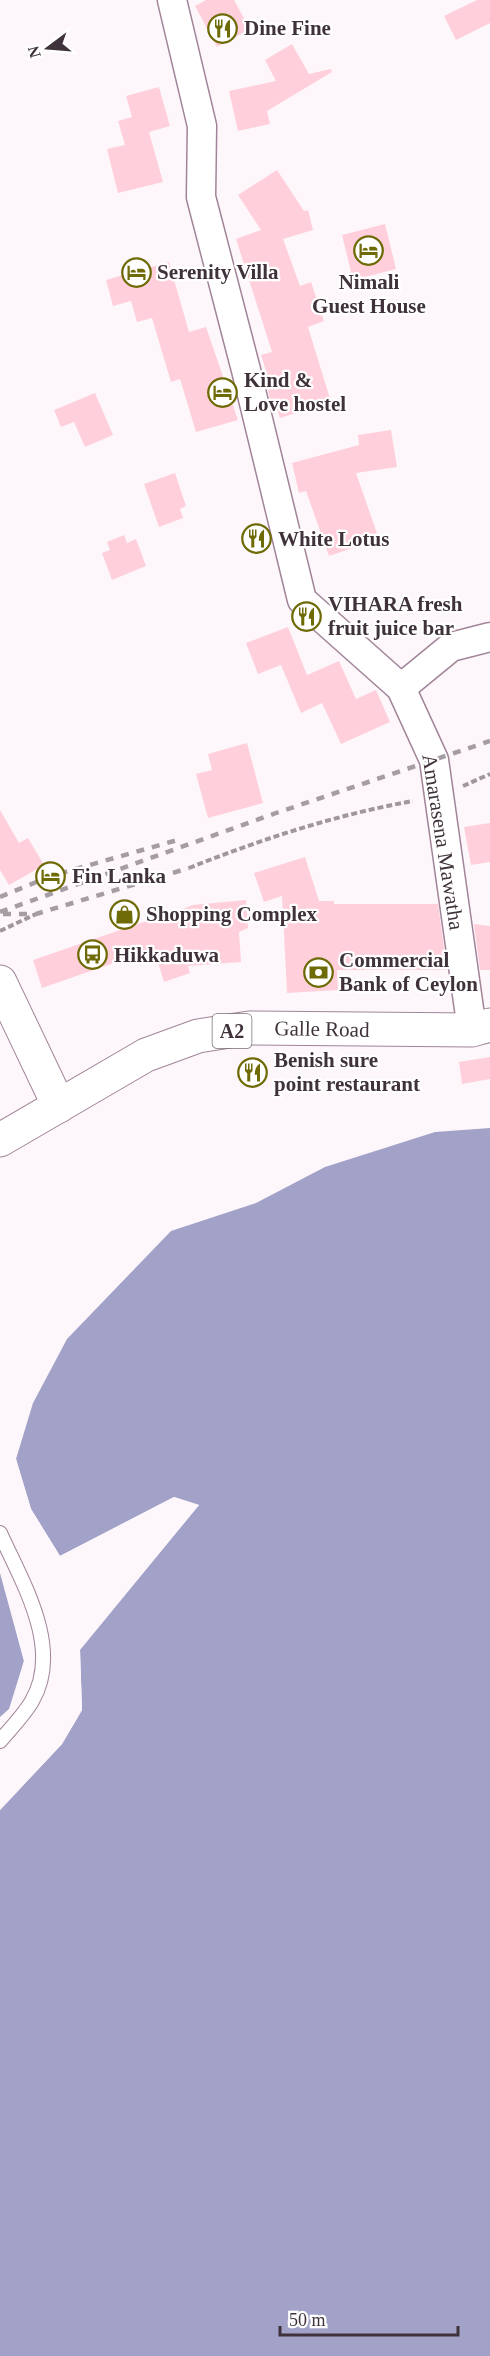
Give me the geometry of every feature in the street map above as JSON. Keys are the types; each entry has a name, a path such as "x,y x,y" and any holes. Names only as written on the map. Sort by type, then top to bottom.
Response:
{"main road":[{"path":"0,982 59,1106"},
{"name":"Galle Road","path":"0,1140 146,1055 198,1036 249,1028 481,1028"}],"street":[{"name":"Amarasena Mawatha","path":"172,0 202,126 201,197 302,600 401,688 434,760 481,1028"},
{"path":"401,688 451,647 490,637"}],"lane":[{"path":"0,1533 40,1627 44,1671 33,1699 0,1741"}],"path":[{"path":"189,868 265,838 361,810 440,797"},
{"path":"0,931 36,915"}],"water":[{"path":"490,1128 490,2356 0,2356 0,1810 62,1744 82,1710 80,1650 199,1505 174,1497 60,1556 31,1509 16,1459 33,1403 67,1339 171,1231 256,1203 325,1167 435,1132"},
{"path":"0,1573 24,1661 9,1709 0,1717"}],"pier":[{"path":"16,1459 31,1509 60,1556 174,1497 199,1505 80,1649 82,1710 62,1744 0,1810 0,1805 59,1743 79,1709 78,1648 194,1507 175,1500 59,1559 28,1510 13,1460"},
{"path":"0,1570 7,1582 27,1661 12,1710 0,1720 10,1709 24,1661"}],"building":[{"path":"206,0 234,0 250,29 217,47 195,6"},
{"path":"477,0 490,0 490,23 456,40 444,16"},
{"path":"292,44 309,74 331,69 332,72 267,111 270,124 238,131 229,91 276,81 265,60"},
{"path":"159,87 170,126 149,132 163,182 118,193 107,149 125,145 118,121 132,117 126,96"},
{"path":"277,170 304,211 308,210 313,230 283,239 300,286 311,282 324,321 308,327 331,402 280,418 276,406 271,404 268,390 271,387 261,355 272,352 236,239 261,230 238,195"},
{"path":"385,224 396,269 353,280 342,235"},
{"path":"169,262 189,332 206,327 238,420 196,432 180,379 171,382 152,318 137,322 131,301 113,306 106,280"},
{"path":"95,393 113,435 85,447 74,422 61,427 54,410"},
{"path":"391,430 397,467 356,473 379,539 329,556 306,491 299,493 292,463 359,445 358,435"},
{"path":"175,473 186,506 180,509 183,518 159,527 144,484"},
{"path":"124,535 127,543 136,539 146,566 112,580 102,553 110,550 107,542"},
{"path":"288,627 307,675 339,661 356,699 376,690 390,722 341,744 322,703 301,713 281,665 258,674 246,643"},
{"path":"247,743 263,803 208,818 196,774 212,770 208,754"},
{"path":"0,810 19,843 28,838 44,865 9,885 0,870"},
{"path":"490,823 490,862 471,865 464,827"},
{"path":"305,857 319,901 334,901 334,904 438,904 447,970 337,970 338,990 287,993 282,896 264,902 254,873"},
{"path":"246,900 248,928 239,932 241,962 188,966 190,973 164,982 154,949 42,988 33,960 193,905"},
{"path":"474,924 490,926 490,970 480,970"},
{"path":"490,1057 490,1079 462,1084 459,1062"}],"railway":[{"path":"0,912 276,813 490,741"},
{"path":"0,897 51,876 181,839"},
{"path":"3,914 36,914 189,868"}],"place":[{"name":"Dine Fine","path":"223,28"},
{"name":"Nimali Guest House","path":"369,251"},
{"name":"Serenity Villa","path":"136,272"},
{"name":"Kind & Love hostel","path":"223,392"},
{"name":"White Lotus","path":"257,539"},
{"name":"VIHARA fresh fruit juice bar","path":"307,616"},
{"name":"Fin Lanka","path":"51,876"},
{"name":"Shopping Complex","path":"125,914"},
{"name":"Hikkaduwa","path":"93,955"},
{"name":"Commercial Bank of Ceylon","path":"318,972"},
{"name":"Benish sure point restaurant","path":"253,1072"}]}
